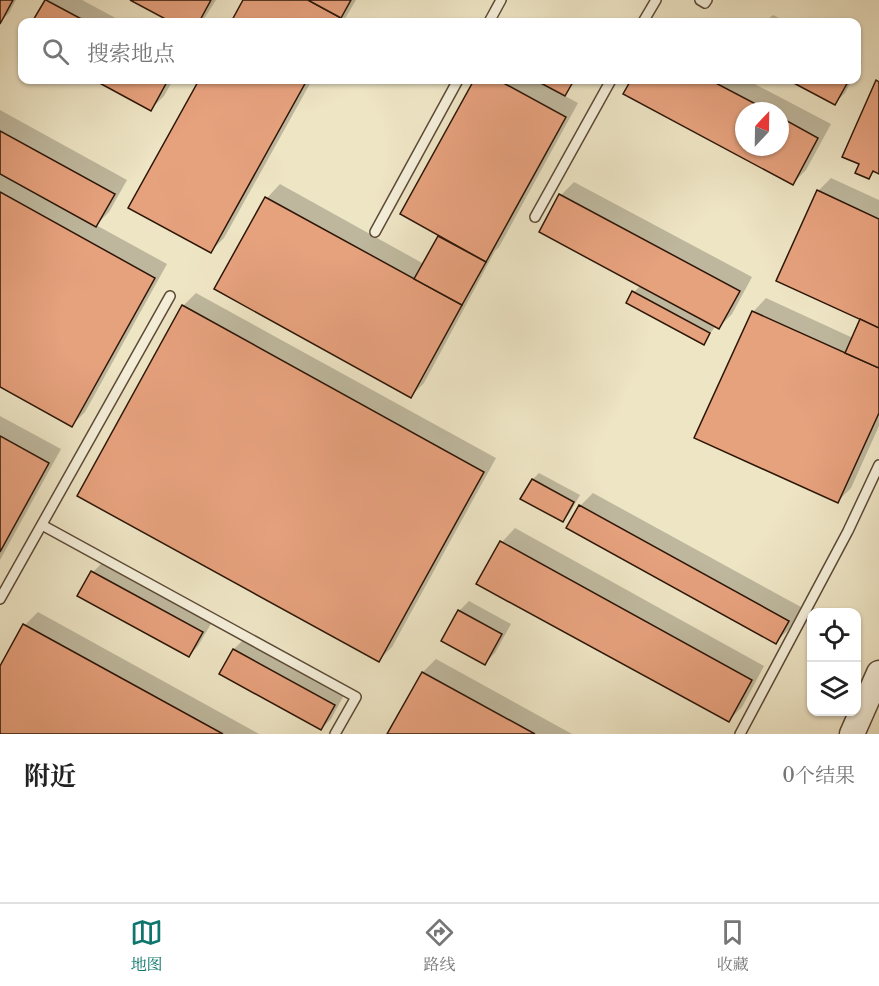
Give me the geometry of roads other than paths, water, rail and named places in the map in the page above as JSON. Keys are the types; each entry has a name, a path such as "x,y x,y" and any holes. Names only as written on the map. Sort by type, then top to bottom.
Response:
{"street":[{"path":"852,734 879,674"}],"lane":[{"path":"491,18 501,0"},
{"path":"645,18 656,0"},
{"path":"700,0 705,3 707,0"},
{"path":"375,232 456,84"},
{"path":"534,217 610,84"},
{"path":"0,599 171,296"},
{"path":"740,734 848,531 879,465"},
{"path":"42,525 356,697 336,734"}]}
